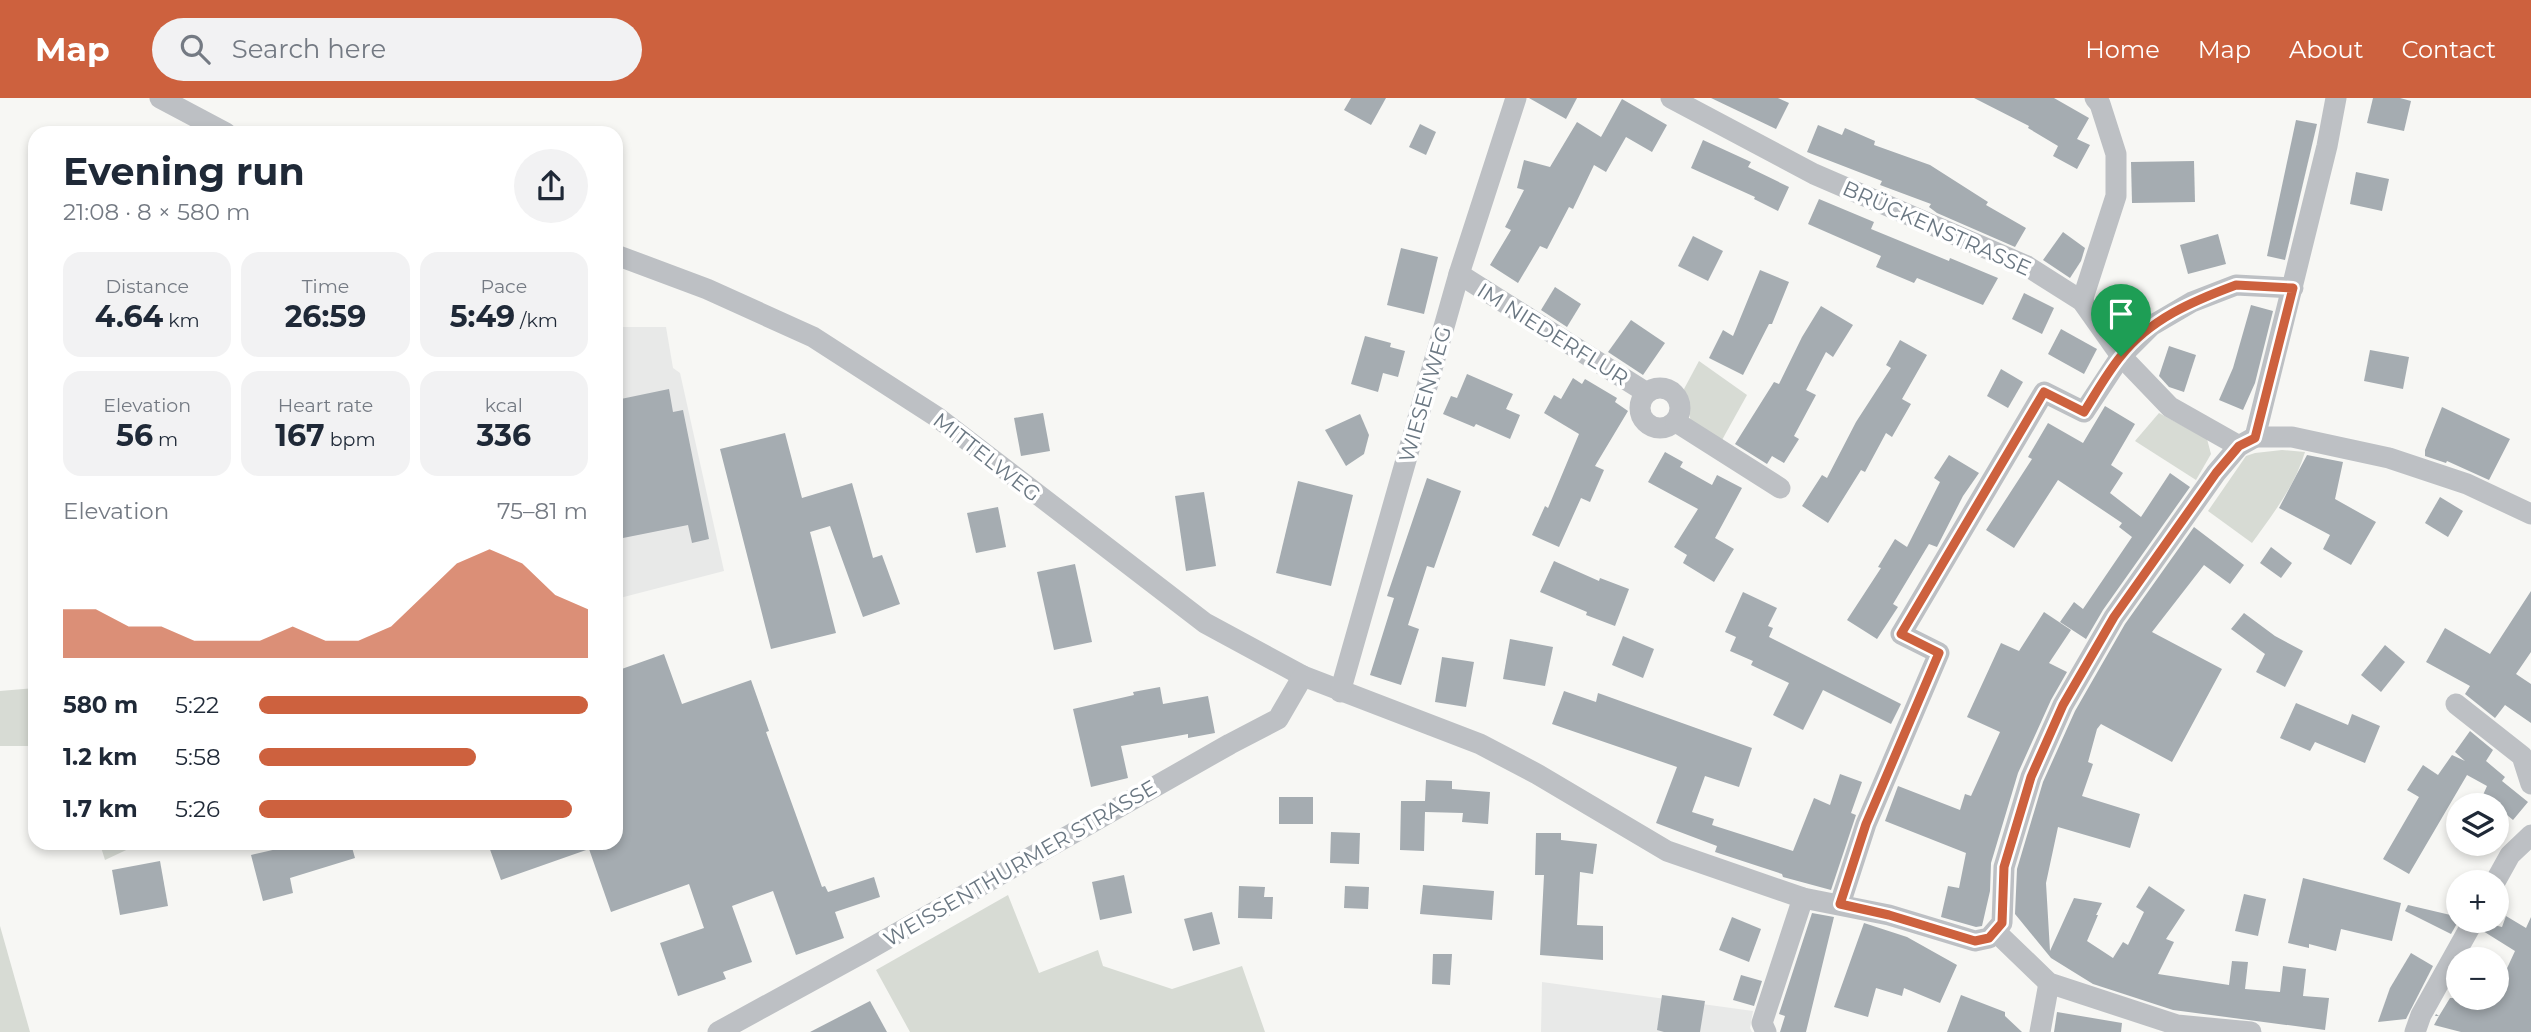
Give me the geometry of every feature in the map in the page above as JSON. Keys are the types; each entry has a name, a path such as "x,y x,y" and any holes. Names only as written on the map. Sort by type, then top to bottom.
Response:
{"street":[{"path":"160,98 213,126"},
{"name":"WIESENWEG","path":"1340,692 1459,274 1516,98"},
{"name":"BRÜCKENSTRASSE","path":"1671,98 1814,174 2027,266 2082,301 2121,356 2170,407 2247,442"},
{"path":"2082,301 2116,196 2116,154 2100,104 2095,98"},
{"path":"1340,692 1480,744 1537,774 1667,851 1803,898 1889,915 1975,941 1984,940 1996,932 2002,923 2004,867 2031,777 2063,705 2114,617 2216,473 2247,442 2293,288 2328,146 2336,98"},
{"name":"MITTELWEG","path":"623,259 707,289 813,337 937,417 1205,623 1303,676 1340,692"},
{"name":"IM NIEDERFLUR","path":"1459,274 1647,393"},
{"path":"1840,904 1866,824 1939,653 1901,634 2044,392 2084,412 2121,356 2151,327 2192,302 2236,285 2293,288"},
{"name":"IM NIEDERFLUR","path":"1659,388 1668,389 1676,395 1681,408 1676,422 1661,429 1646,423 1640,409 1647,393 1659,388"},
{"path":"1676,422 1780,488"},
{"path":"2247,442 2292,437 2389,458 2467,484 2531,514"},
{"name":"WEISSENTHURMER STRASSE","path":"718,1032 1278,719 1303,676"},
{"path":"2456,704 2522,757 2531,784"},
{"path":"2502,870 2510,855 2531,835"},
{"path":"1766,1032 1762,1023 1803,898"},
{"path":"1996,932 2049,983 2177,1025 2251,1032"},
{"path":"2415,1032 2421,1015 2467,933"},
{"path":"2040,1032 2049,983"}],"shaded area":[{"path":"623,327 666,327 673,368 680,373 724,571 623,597"},
{"path":"1699,361 1747,395 1722,440 1691,423 1684,389"},
{"path":"2159,413 2207,439 2211,454 2196,480 2135,441"},
{"path":"2282,450 2305,452 2289,488 2252,543 2208,511 2246,456"},
{"path":"28,689 28,746 0,746 0,691"},
{"path":"102,850 126,850 105,860"},
{"path":"1008,895 1039,973 1098,950 1103,966 1172,989 1242,966 1265,1032 910,1032 876,970"},
{"path":"0,926 30,1032 0,1032"},
{"path":"1542,982 1753,1011 1750,1028 1752,1032 1541,1032"}],"building":[{"path":"1351,98 1386,98 1371,125 1344,110"},
{"path":"1529,98 1577,98 1566,119"},
{"path":"1711,98 1778,98 1789,103 1776,129"},
{"path":"1974,98 2054,98 2089,118 2077,139 2090,145 2077,169 2053,156 2058,146 2028,128 2029,126"},
{"path":"2373,98 2400,98 2411,101 2404,131 2367,123"},
{"path":"1622,99 1667,125 1652,152 1626,137 1606,172 1594,165 1573,209 1569,207 1547,249 1540,246 1518,283 1490,265 1511,230 1505,227 1524,190 1517,188 1524,160 1550,167 1577,122 1601,137"},
{"path":"2296,120 2317,124 2285,260 2267,256"},
{"path":"1420,124 1436,132 1426,155 1409,147"},
{"path":"1818,125 1842,135 1845,128 1875,141 1874,145 1930,165 1988,202 1986,205 2026,228 2015,247 1937,213 1929,207 1931,204 1880,185 1882,181 1807,152"},
{"path":"1703,140 1751,162 1748,167 1789,187 1778,211 1754,199 1755,197 1691,168"},
{"path":"2194,161 2195,202 2132,203 2131,162"},
{"path":"2356,172 2389,179 2382,211 2350,204"},
{"path":"1819,199 1874,222 1871,229 1998,278 1983,305 1917,278 1914,283 1876,267 1881,256 1808,224"},
{"path":"2063,232 2085,248 2081,261 2070,278 2043,260"},
{"path":"2218,234 2226,264 2188,274 2180,245"},
{"path":"1693,236 1723,251 1708,281 1678,266"},
{"path":"1401,248 1438,257 1424,314 1387,305"},
{"path":"1760,270 1789,282 1772,324 1769,324 1743,375 1709,358 1723,330 1733,336"},
{"path":"1555,287 1581,304 1567,327 1541,310"},
{"path":"2024,293 2054,308 2042,334 2012,319"},
{"path":"2251,305 2273,311 2255,383 2243,410 2219,400 2233,368"},
{"path":"1821,306 1853,325 1833,357 1826,352 1806,390 1816,395 1794,436 1799,439 1784,463 1772,456 1767,464 1735,444 1774,382 1779,384"},
{"path":"1631,320 1665,343 1643,375 1608,352"},
{"path":"2061,329 2097,349 2084,374 2048,354"},
{"path":"1365,336 1391,343 1390,347 1405,351 1398,377 1383,373 1378,392 1351,384"},
{"path":"1900,340 1927,355 1902,399 1911,404 1892,437 1886,433 1865,472 1861,470 1828,523 1802,506 1822,475 1827,478 1856,422 1891,368 1886,365"},
{"path":"2169,346 2196,355 2184,392 2169,387 2159,376"},
{"path":"2370,350 2409,357 2403,389 2364,381"},
{"path":"2001,369 2023,382 2008,408 1987,396"},
{"path":"1467,374 1513,394 1506,409 1520,415 1510,439 1476,424 1474,427 1443,414 1451,396 1457,398"},
{"path":"1573,378 1582,384 1585,379 1617,398 1615,402 1628,411 1595,466 1604,470 1590,502 1581,498 1559,547 1532,535 1545,506 1548,508 1579,434 1544,413 1554,395 1561,399"},
{"path":"669,389 673,412 683,410 709,539 692,543 688,525 623,538 623,399"},
{"path":"2105,406 2135,424 2111,465 2123,473 2110,493 2141,517 2170,473 2190,487 2103,610 2086,639 2060,622 2074,602 2083,609 2132,537 2119,527 2122,523 2058,480 2014,548 1986,530 2032,459 2028,457 2048,423 2083,443"},
{"path":"2442,407 2510,439 2489,480 2447,461 2446,463 2425,456"},
{"path":"1043,413 1050,451 1021,456 1014,418"},
{"path":"1360,414 1369,435 1364,454 1346,466 1325,430"},
{"path":"785,433 802,498 852,483 873,558 882,555 900,604 863,617 830,526 810,532 836,633 771,649 720,449"},
{"path":"1665,452 1683,462 1680,467 1712,485 1717,475 1742,488 1715,538 1734,549 1714,582 1683,563 1687,555 1674,547 1698,509 1648,482"},
{"path":"1949,455 1979,473 1963,496 1937,547 1929,544 1893,604 1898,607 1877,639 1847,620 1881,568 1878,567 1895,539 1907,547 1940,482 1934,478"},
{"path":"2307,455 2343,462 2335,499 2376,522 2351,565 2323,549 2330,535 2279,508"},
{"path":"1427,478 1461,491 1434,568 1427,566 1408,625 1419,629 1401,685 1370,675 1394,598 1387,596"},
{"path":"1298,481 1353,495 1331,586 1276,573"},
{"path":"1204,492 1216,566 1186,571 1175,496"},
{"path":"2440,497 2463,511 2448,537 2425,523"},
{"path":"998,507 1006,547 976,553 967,513"},
{"path":"2194,527 2244,565 2230,584 2204,565 2152,632 2222,669 2172,762 2101,724 2097,729 2088,762 2093,764 2082,796 2140,814 2130,848 2058,827 2046,883 2050,951 2074,898 2102,903 2087,941 2113,958 2123,942 2128,945 2144,912 2136,907 2149,886 2185,910 2166,939 2174,942 2158,974 2229,985 2232,961 2248,962 2245,989 2280,992 2283,966 2306,969 2303,996 2329,998 2325,1030 2173,1010 2093,984 2051,958 2015,914 2017,869 2043,782 2075,711 2125,624"},
{"path":"2271,547 2292,563 2281,578 2260,563"},
{"path":"1554,561 1599,581 1600,578 1629,589 1615,626 1540,592"},
{"path":"1075,564 1092,642 1054,650 1037,572"},
{"path":"2531,591 2531,652 2516,674 2531,684 2531,723 2505,705 2495,718 2465,694 2470,686 2426,662 2445,628 2490,654"},
{"path":"1743,592 1777,608 1768,626 1773,628 1769,637 1901,704 1891,724 1823,690 1803,730 1773,715 1789,683 1751,665 1753,661 1730,651 1736,637 1725,632"},
{"path":"2044,612 2071,630 2049,663 2067,672 2051,700 2018,773 1991,863 1990,891 1982,926 1976,927 1941,917 1948,886 1959,888 1966,853 1885,821 1898,786 1960,810 1965,794 1971,796 2000,732 1967,717 2001,643 2019,651"},
{"path":"2244,613 2275,636 2303,651 2285,687 2256,672 2265,654 2231,629"},
{"path":"1623,636 1654,649 1643,678 1612,665"},
{"path":"1510,639 1553,647 1545,686 1503,679"},
{"path":"2385,645 2405,662 2381,692 2361,675"},
{"path":"664,654 682,704 751,680 769,731 766,732 822,887 825,886 828,892 874,877 880,897 835,912 844,938 796,955 773,891 732,906 752,962 723,972 726,979 678,996 660,943 704,928 689,884 611,912 589,850 623,850 623,669"},
{"path":"1442,657 1474,662 1466,707 1435,702"},
{"path":"1160,687 1163,704 1208,696 1215,733 1188,738 1188,734 1121,746 1128,778 1091,787 1073,709"},
{"path":"1564,691 1596,702 1598,693 1752,748 1739,787 1705,776 1692,812 1714,819 1712,825 1793,851 1814,798 1830,805 1840,774 1862,782 1851,813 1856,815 1831,890 1783,877 1782,874 1715,852 1717,846 1656,823 1677,767 1552,724"},
{"path":"2296,703 2348,725 2352,714 2380,726 2365,763 2315,742 2310,751 2280,738"},
{"path":"2470,731 2493,750 2486,761 2505,777 2502,781 2528,802 2513,820 2509,817 2509,793 2484,793 2487,786 2467,775 2456,793 2446,793 2446,811 2409,874 2383,859 2419,797 2407,790 2423,765 2438,775 2452,755 2465,761 2455,752"},
{"path":"1426,780 1452,781 1452,789 1490,792 1488,824 1462,822 1463,813 1425,812 1424,851 1400,850 1401,801 1425,801"},
{"path":"1279,797 1313,797 1313,824 1279,824"},
{"path":"1331,832 1360,833 1359,864 1330,863"},
{"path":"1536,833 1561,833 1561,840 1597,844 1593,874 1580,872 1577,925 1603,926 1603,960 1540,955 1544,875 1535,875"},
{"path":"273,850 353,850 355,858 290,878 293,893 263,901 251,855"},
{"path":"490,850 586,850 501,880"},
{"path":"160,861 168,906 120,915 112,870"},
{"path":"1124,875 1132,913 1100,920 1092,882"},
{"path":"2303,878 2401,903 2392,941 2341,929 2336,951 2309,944 2309,948 2288,943"},
{"path":"1423,885 1494,891 1492,920 1420,914"},
{"path":"1239,886 1265,887 1264,897 1273,897 1272,919 1238,918"},
{"path":"1345,886 1369,887 1368,909 1344,908"},
{"path":"2244,894 2266,899 2258,936 2235,931"},
{"path":"2408,905 2446,914 2446,932 2405,911"},
{"path":"1212,912 1220,944 1193,951 1184,919"},
{"path":"1812,913 1834,917 1806,1032 1780,1032 1785,1016 1779,1014"},
{"path":"1732,917 1761,929 1749,962 1719,950"},
{"path":"2531,917 2531,1032 2461,1032 2434,1025 2446,1005 2446,1010 2509,1010 2509,964 2515,951 2486,933 2509,933 2509,918 2526,928"},
{"path":"1864,923 1907,937 1957,965 1940,1003 1904,988 1902,996 1876,988 1868,1017 1834,1007"},
{"path":"2411,953 2433,966 2406,1019 2378,1022 2390,988"},
{"path":"1433,954 1452,954 1450,985 1432,984"},
{"path":"1741,975 1762,981 1754,1006 1733,1000"},
{"path":"1662,995 1705,1001 1700,1032 1657,1030"},
{"path":"1961,995 2005,1012 2005,1016 2022,1032 1947,1032"},
{"path":"870,1001 887,1032 810,1032"},
{"path":"2057,1012 2122,1023 2121,1032 2054,1032"}],"route":[{"path":"2236,285 2293,288 2255,438 2239,446 2216,473 2114,617 2063,705 2031,777 2004,867 2002,923 1996,932 1989,938 1975,941 1889,915 1840,904 1866,824 1939,653 1901,634 2044,392 2084,412 2121,356 2151,327 2192,302 2236,285"}]}
